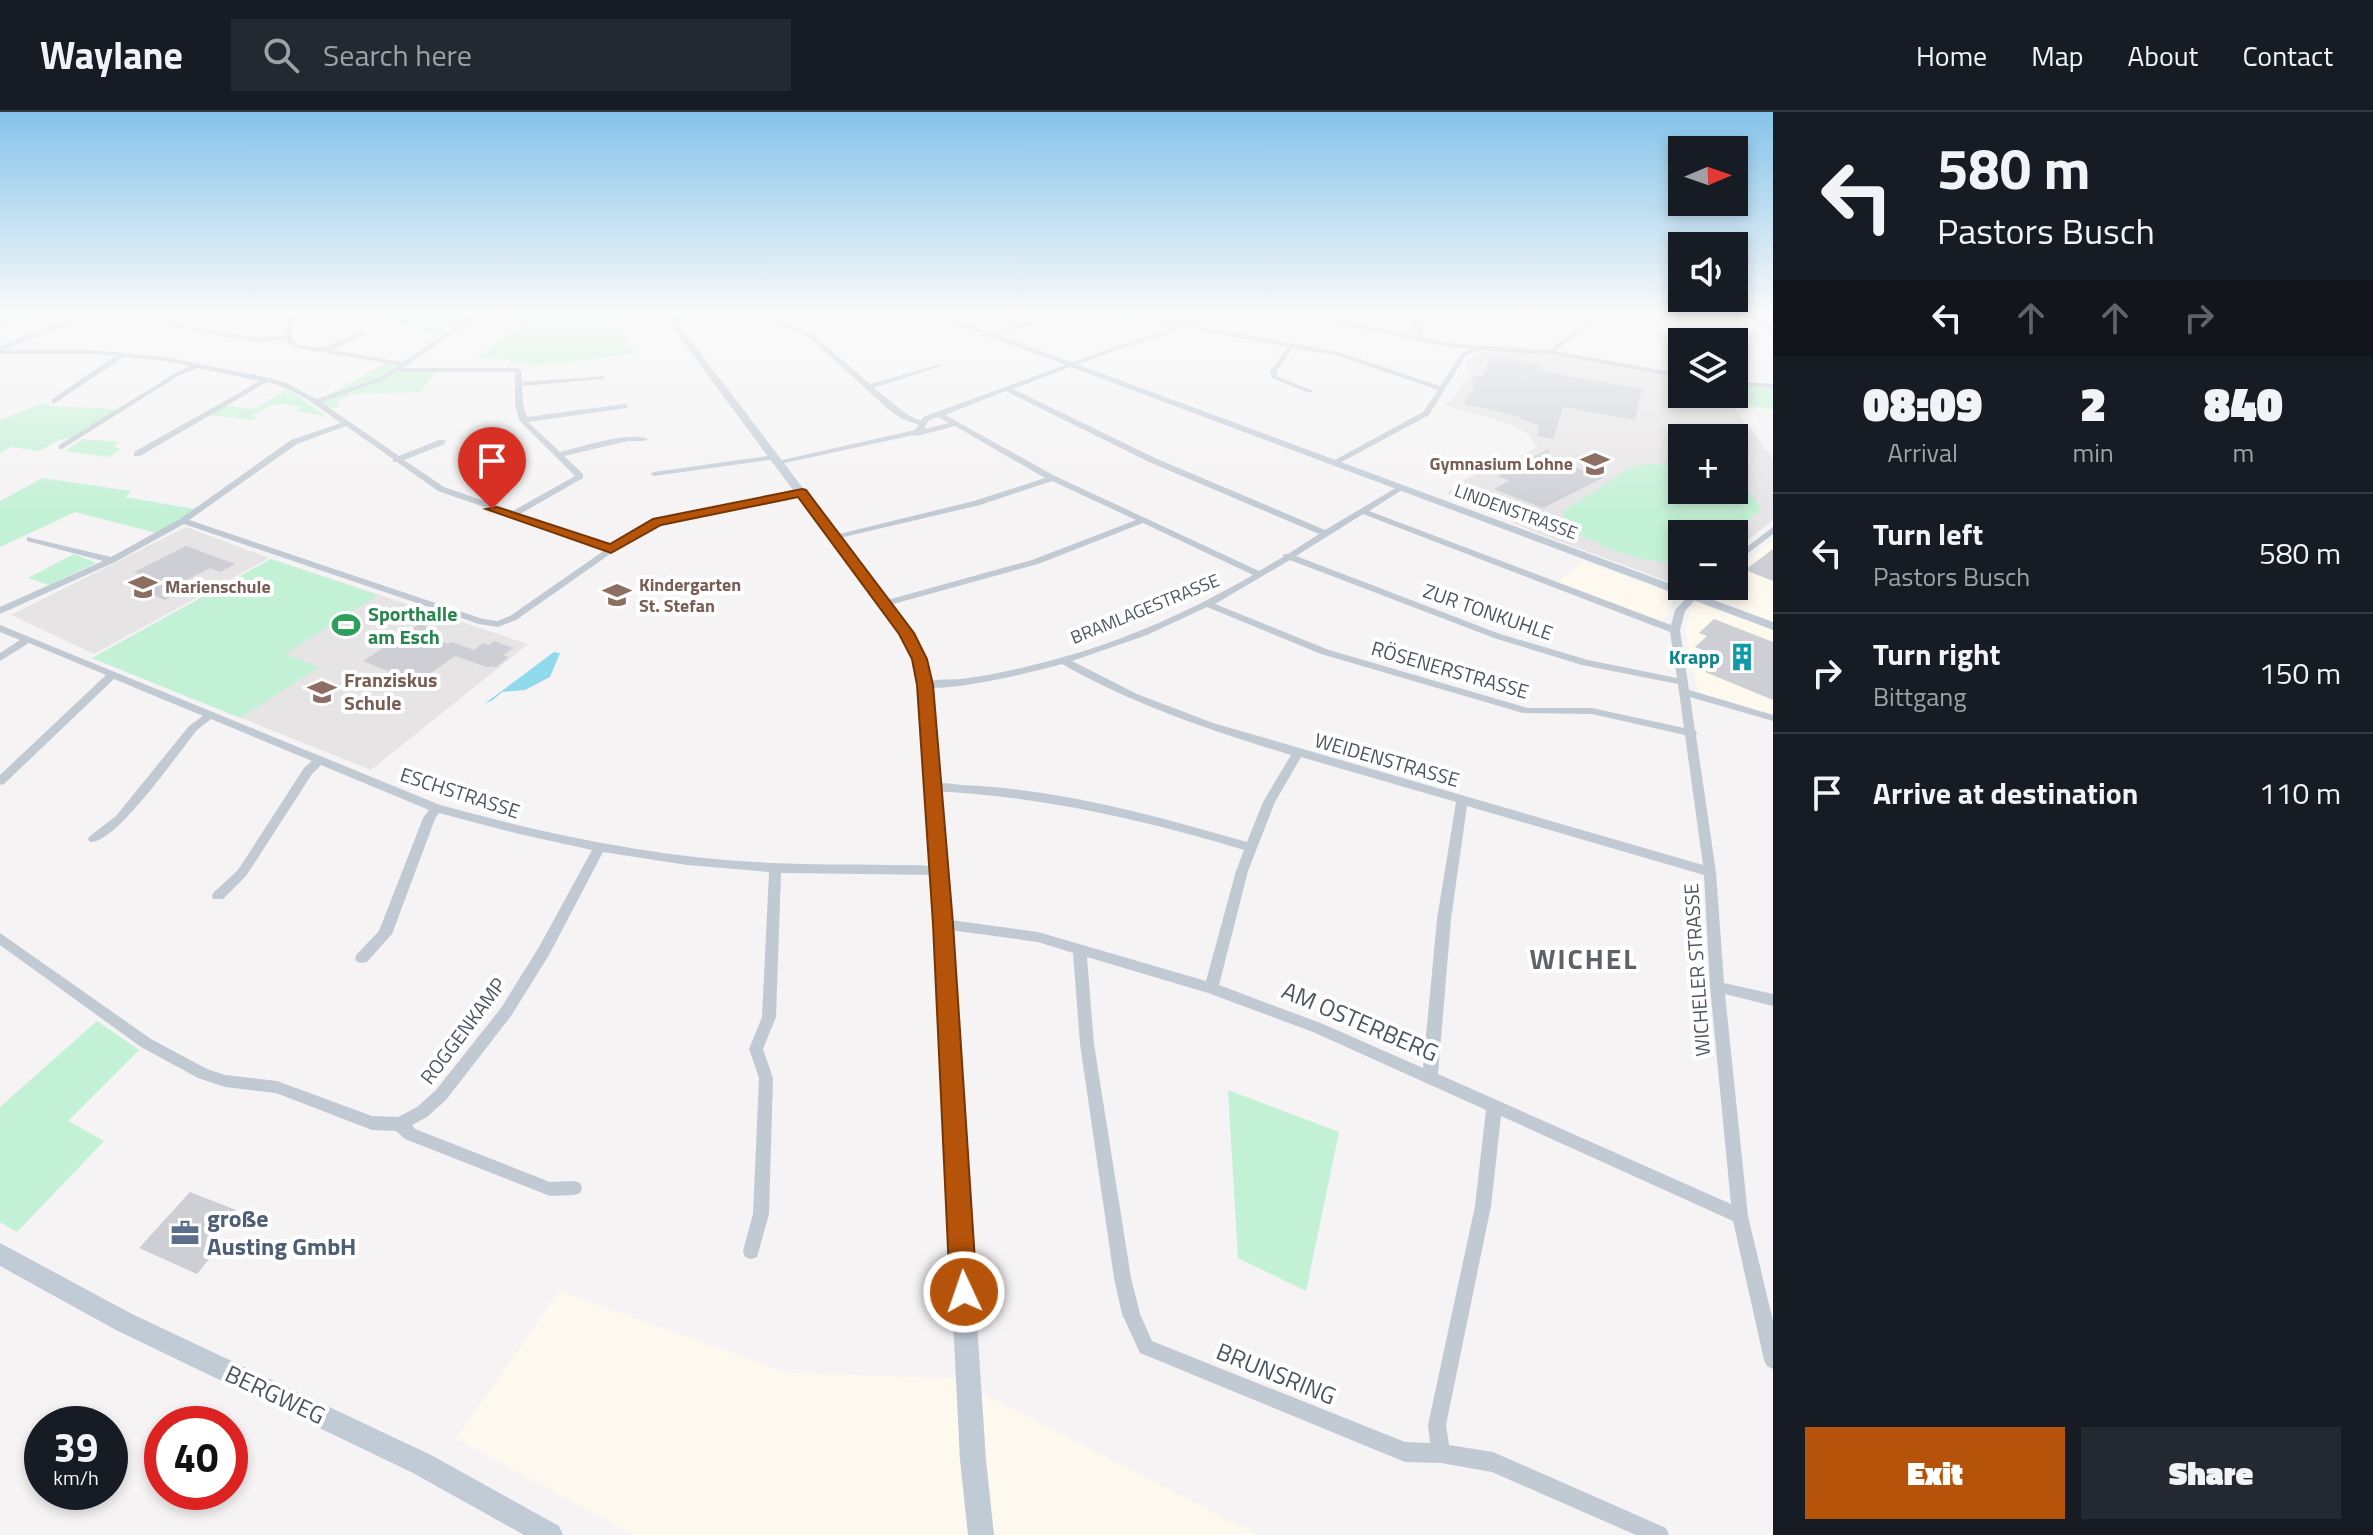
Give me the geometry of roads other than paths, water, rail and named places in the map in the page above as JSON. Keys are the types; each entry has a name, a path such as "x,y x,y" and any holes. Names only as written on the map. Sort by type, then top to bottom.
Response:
{"street":[{"path":"55,401 85,380"},
{"path":"62,447 167,380"},
{"path":"137,454 266,380"},
{"path":"272,380 296,389 441,489 611,549"},
{"path":"316,402 379,380"},
{"path":"511,516 580,476 523,420 518,380"},
{"path":"519,384 562,380"},
{"path":"716,380 906,633 920,659 925,685 943,924 972,1445 981,1535"},
{"path":"862,380 905,417 922,424"},
{"path":"869,387 890,380"},
{"path":"917,434 926,419 1034,380"},
{"name":"LINDENSTRASSE","path":"1114,380 1399,488 1668,581"},
{"path":"1281,380 1309,391"},
{"path":"1419,380 1443,389"},
{"path":"1336,463 1426,413 1448,380"},
{"path":"1748,384 1773,386"},
{"path":"1009,390 1152,460 1324,533"},
{"path":"523,420 624,406"},
{"path":"940,415 1052,478 1258,574"},
{"path":"0,611 112,560 183,521 294,442 344,424"},
{"path":"654,474 776,460 955,424"},
{"path":"559,455 628,439 644,439"},
{"path":"396,460 442,442"},
{"path":"834,538 977,503 1052,478"},
{"name":"BRAMLAGESTRASSE","path":"925,685 981,680 1062,660 1128,637 1207,604 1399,488"},
{"path":"183,521 482,622 498,624 513,618 611,549 657,522 802,493"},
{"path":"1362,511 1675,630 1680,610 1689,600"},
{"path":"883,604 1035,562 1141,521"},
{"path":"1748,550 1773,530"},
{"path":"30,539 112,560"},
{"name":"ZUR TONKUHLE","path":"1287,556 1424,611 1508,640 1684,687 1773,718"},
{"name":"LINDENSTRASSE","path":"1717,600 1773,626"},
{"name":"RÖSENERSTRASSE","path":"1207,604 1325,652 1527,711 1592,711 1692,733"},
{"name":"ESCHSTRASSE","path":"0,628 436,808 599,849 700,862 775,868 939,871"},
{"name":"WICHELER STRASSE","path":"1675,630 1710,872 1717,987 1740,1216 1773,1360"},
{"path":"0,658 27,640"},
{"name":"WEIDENSTRASSE","path":"1062,660 1090,677 1135,697 1298,753 1710,872"},
{"path":"0,781 112,675"},
{"path":"94,839 120,819 193,728 209,716"},
{"path":"1211,988 1251,848 1269,802 1298,753"},
{"path":"218,896 242,873 308,771 318,761"},
{"path":"932,787 983,789 1076,803 1251,848"},
{"path":"1430,1077 1444,919 1462,800"},
{"path":"362,958 385,934 429,818 436,808"},
{"name":"ROGGENKAMP","path":"400,1124 422,1112 441,1095 506,1012 544,951 599,849"},
{"path":"751,1251 761,1214 766,1078 756,1049 769,1017 775,868"},
{"name":"AM OSTERBERG","path":"943,924 1038,937 1211,988 1318,1028 1740,1216"},
{"path":"0,938 146,1043 203,1074 225,1081 277,1087 372,1123 400,1124 410,1134 550,1189 574,1188"},
{"name":"BRUNSRING","path":"1080,948 1086,1045 1120,1255 1134,1328 1146,1347 1405,1452 1441,1453 1493,1462 1659,1535"},
{"path":"1717,987 1773,1000"},
{"path":"1441,1453 1437,1425 1483,1206 1494,1106"},
{"name":"BERGWEG","path":"0,1254 124,1322 422,1464 550,1535"}],"water":[{"path":"554,652 560,653 550,677 525,690 502,692 484,704"}],"place":[{"name":"Gymnasium Lohne","path":"1595,464"},
{"name":"Marienschule","path":"143,587"},
{"name":"Kindergarten St. Stefan","path":"617,595"},
{"name":"Sporthalle am Esch","path":"346,625"},
{"name":"Krapp","path":"1742,657"},
{"name":"Franziskus Schule","path":"322,692"},
{"name":"große Austing GmbH","path":"185,1233"}],"district":[{"name":"WICHEL","path":"1584,959"}]}
